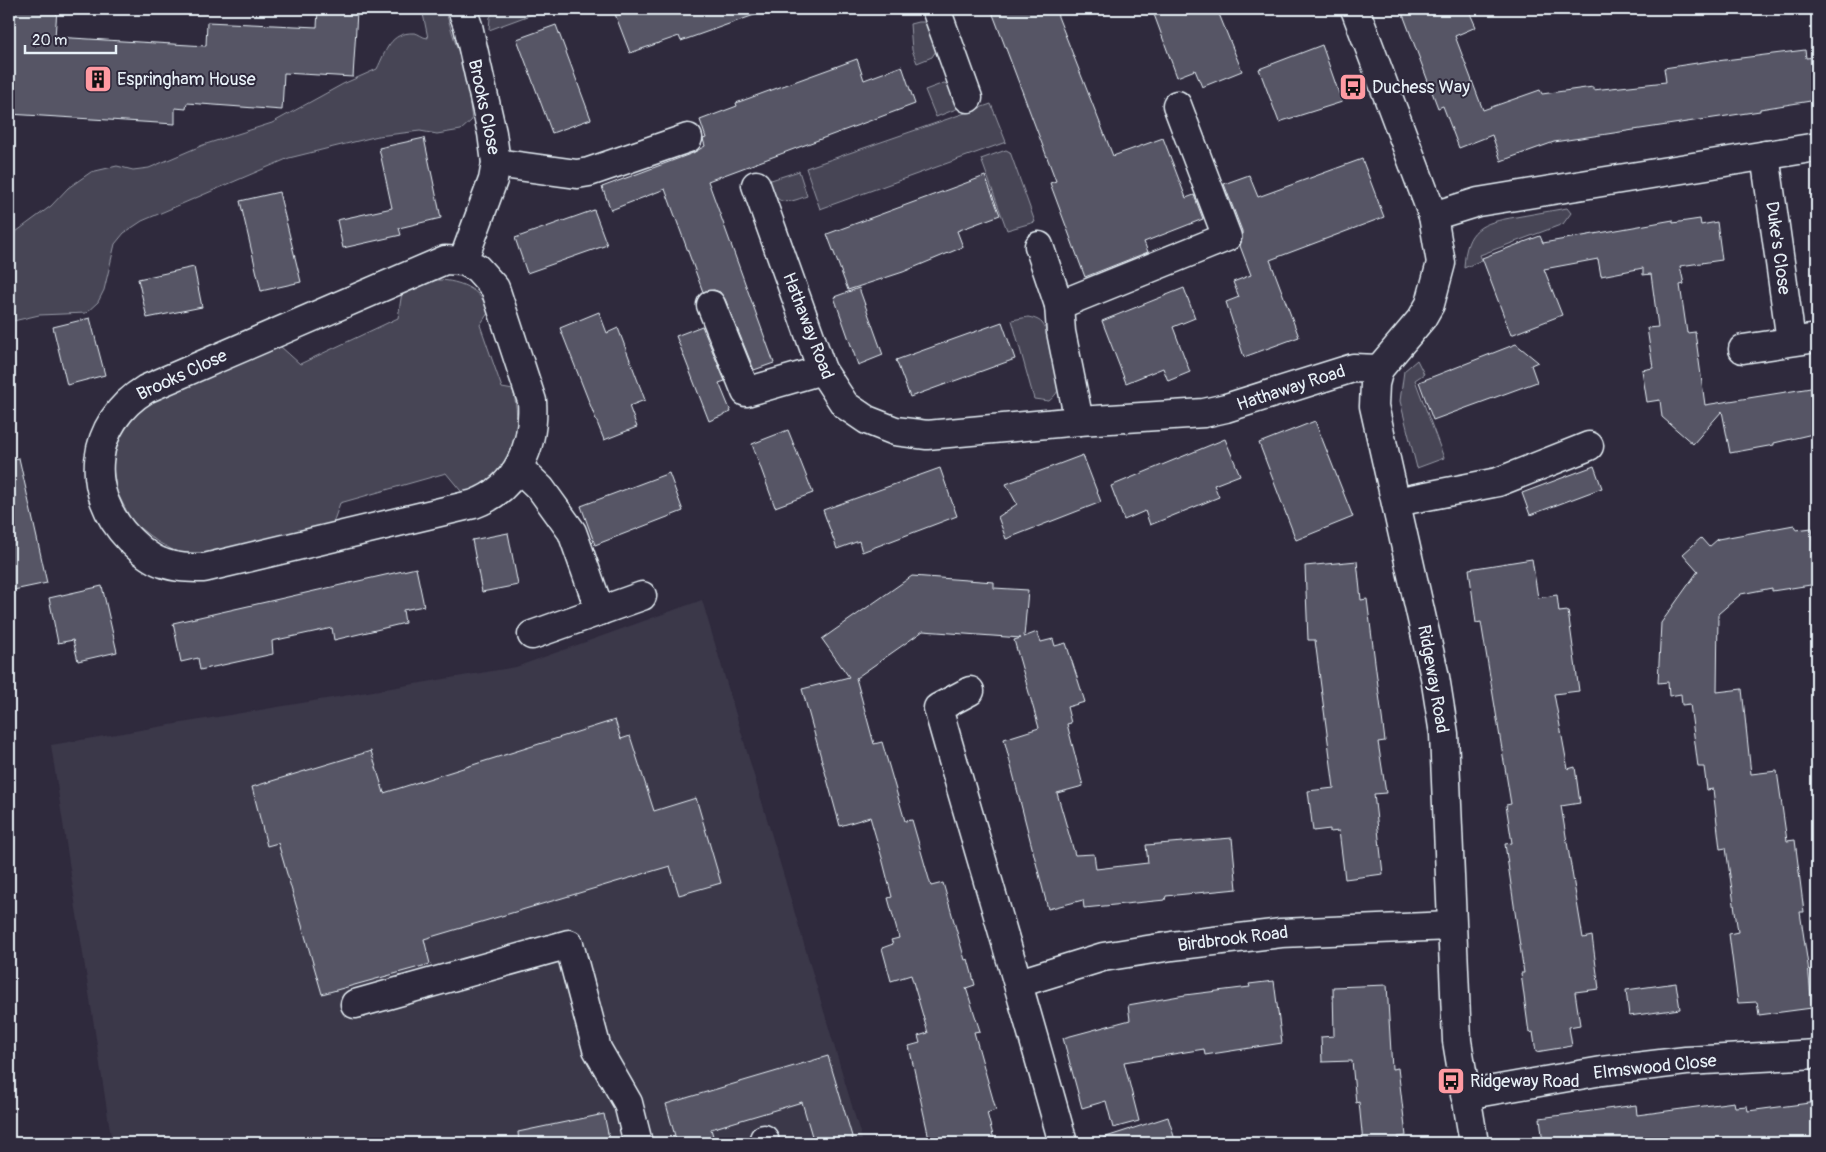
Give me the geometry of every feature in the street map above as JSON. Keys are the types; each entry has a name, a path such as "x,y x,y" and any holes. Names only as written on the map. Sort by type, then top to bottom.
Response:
{"street":[{"name":"Brooks Close","path":"462,9 468,26 492,132 496,163 493,180 463,261"},
{"path":"936,9 968,98"},
{"path":"1355,9 1433,216 1441,263 1430,304 1422,318 1379,369"},
{"path":"1059,305 1227,237 1176,105"},
{"path":"496,163 563,173 583,173 688,138"},
{"path":"1433,216 1478,202 1817,147"},
{"name":"Duke's Close","path":"1743,348 1804,340 1765,156"},
{"name":"Hathaway Road","path":"756,185 822,370 845,405 867,420 895,431 927,435 1079,420 1204,413 1226,408 1353,368 1379,369"},
{"path":"1039,246 1059,305 1061,332 1079,420"},
{"name":"Brooks Close","path":"445,260 463,261 477,268 495,288 532,401 533,416 529,444 519,468 492,495 474,504 204,568 176,567 161,563 124,534 101,496 98,469 104,437 118,414 138,394 445,260"},
{"path":"710,305 746,392 822,370"},
{"name":"Ridgeway Road","path":"1379,369 1375,384 1374,406 1383,455 1396,502 1435,677 1444,734 1451,853 1451,926 1457,1041 1474,1143"},
{"path":"1396,502 1498,482 1589,446"},
{"path":"519,468 541,489 572,532 600,611"},
{"path":"532,635 642,596"},
{"path":"970,691 938,708 976,845 1019,983 1063,1143"},
{"name":"Birdbrook Road","path":"1019,983 1103,958 1172,946 1280,933 1451,926"},
{"path":"355,1004 569,944 597,1049 628,1103 638,1143"},
{"name":"Elmswood Close","path":"1465,1095 1686,1061 1817,1054"}],"shaded area":[{"path":"422,9 445,9 457,48 464,59 472,120 461,130 437,134 420,131 378,136 289,158 142,221 124,233 115,244 104,290 98,302 86,313 39,315 9,322 9,237 51,206 68,188 91,172 117,166 133,170 149,168 203,145 272,123 343,84 377,69 386,49 399,36 414,33 428,38"},
{"path":"497,9 546,9 489,30 490,17"},
{"path":"925,22 934,27 939,46 932,57 917,63 912,50 910,24"},
{"path":"944,83 952,86 966,105 936,117 925,90"},
{"path":"991,104 1006,142 820,209 806,168"},
{"path":"1006,150 1010,152 1035,222 1007,230 981,159"},
{"path":"799,171 807,196 787,202 778,199 768,181"},
{"path":"1567,208 1571,213 1563,224 1480,255 1482,260 1464,268 1468,244 1472,236 1485,225 1504,219"},
{"path":"433,280 459,283 475,291 481,297 488,313 480,325 502,388 513,390 517,415 515,440 506,463 489,482 465,496 446,473 340,503 332,526 205,557 178,553 158,542 132,522 117,492 113,469 114,451 123,432 145,404 280,346 300,364 398,318 402,292"},
{"path":"1028,317 1042,323 1057,362 1060,385 1056,394 1049,401 1034,399 1012,320"},
{"path":"1417,360 1424,374 1415,380 1444,458 1417,468 1400,401 1404,371"},
{"path":"702,600 863,1143 112,1143 51,745 516,667"}],"building":[{"path":"9,9 57,9 55,37 206,46 207,22 317,27 318,10 357,12 353,77 284,73 282,110 187,103 186,109 175,108 175,124 9,114"},
{"path":"630,9 759,9 760,13 681,41 679,36 630,53 615,14"},
{"path":"991,9 1055,9 1113,156 1163,138 1186,198 1194,195 1203,219 1144,242 1148,252 1085,277 1050,183 1056,181"},
{"path":"1152,9 1217,9 1242,71 1202,87 1195,70 1177,77"},
{"path":"1401,9 1468,9 1476,27 1455,36 1483,110 1540,90 1542,94 1593,87 1593,90 1666,82 1664,68 1805,50 1806,58 1817,57 1817,100 1760,109 1760,111 1554,142 1501,161 1492,135 1459,148 1443,106 1438,108"},
{"path":"556,25 591,119 552,133 517,39"},
{"path":"1322,45 1342,102 1279,122 1259,69"},
{"path":"857,59 864,80 902,66 915,104 708,181 774,363 754,370 725,299 720,292 714,290 703,292 665,189 611,210 602,187 693,153 705,146 703,139 706,138 700,120 737,106 736,103"},
{"path":"424,138 441,218 399,228 401,235 343,248 337,220 392,208 379,148"},
{"path":"1362,159 1384,217 1270,260 1299,337 1244,357 1226,302 1239,297 1233,282 1251,275 1240,246 1242,231 1224,184 1249,175 1258,197"},
{"path":"985,176 1000,215 957,231 963,247 903,272 848,290 827,234"},
{"path":"279,192 301,282 261,291 240,201"},
{"path":"594,210 607,245 527,273 515,238"},
{"path":"1700,219 1701,225 1717,222 1722,260 1680,266 1684,284 1680,285 1687,333 1695,332 1705,405 1817,387 1817,433 1774,443 1774,445 1730,453 1722,411 1693,444 1662,417 1660,400 1647,402 1642,370 1653,368 1647,328 1658,327 1651,274 1643,275 1643,268 1601,276 1598,259 1544,269 1562,315 1511,335 1482,258 1540,236 1543,243 1673,220 1673,223"},
{"path":"194,267 202,307 147,318 138,279"},
{"path":"859,288 883,355 858,365 834,297"},
{"path":"1184,288 1195,318 1173,327 1190,372 1168,381 1163,368 1126,383 1102,321"},
{"path":"599,312 607,333 618,328 645,400 629,406 637,427 604,440 560,328"},
{"path":"90,318 105,375 67,385 53,327"},
{"path":"1002,322 1015,359 910,397 896,360"},
{"path":"702,326 725,381 719,383 731,412 709,421 676,336"},
{"path":"1516,344 1538,362 1531,365 1537,382 1433,420 1419,382"},
{"path":"1315,421 1353,517 1296,540 1259,443"},
{"path":"788,430 813,493 775,507 752,444"},
{"path":"1225,439 1240,475 1214,485 1219,497 1150,525 1145,511 1124,520 1111,486"},
{"path":"1083,455 1101,502 1006,539 998,517 1017,504 1006,484"},
{"path":"19,458 47,583 9,591 9,460"},
{"path":"1594,466 1602,488 1530,515 1522,493"},
{"path":"940,468 957,516 862,552 859,541 837,549 823,510"},
{"path":"669,473 683,511 595,545 581,506"},
{"path":"1794,525 1796,530 1812,528 1814,543 1817,542 1817,584 1772,591 1772,588 1741,594 1718,614 1717,692 1742,689 1751,774 1777,771 1787,841 1795,840 1804,912 1800,912 1812,1008 1759,1015 1757,1002 1738,1003 1729,934 1738,932 1726,848 1720,849 1713,789 1707,790 1704,767 1698,767 1690,704 1682,705 1681,694 1669,696 1668,682 1658,683 1661,623 1698,571 1683,554 1701,538 1709,547 1718,539"},
{"path":"508,533 518,585 482,592 472,540"},
{"path":"1532,559 1538,598 1557,595 1559,612 1568,611 1579,691 1554,694 1568,769 1575,767 1580,803 1561,806 1583,938 1592,936 1599,989 1575,992 1580,1025 1569,1027 1572,1046 1536,1052 1533,1032 1529,1033 1521,973 1524,973 1505,844 1512,843 1506,805 1511,804 1481,622 1476,623 1469,569"},
{"path":"1357,561 1361,600 1367,599 1385,741 1378,742 1386,793 1374,794 1383,874 1345,879 1339,831 1330,832 1330,829 1313,831 1308,791 1334,788 1315,640 1308,640 1305,566"},
{"path":"416,568 424,606 403,610 405,623 334,640 332,628 272,641 273,654 200,670 198,658 181,662 173,623"},
{"path":"912,576 994,582 994,588 1028,590 1024,637 1037,632 1041,642 1053,639 1055,646 1066,643 1085,702 1067,707 1071,723 1067,724 1083,786 1057,793 1075,855 1094,854 1096,869 1148,863 1146,845 1232,838 1237,889 1166,896 1165,900 1084,908 1083,900 1048,909 1004,739 1039,728 1014,640 1021,638 923,631 856,678 874,744 882,742 905,821 912,820 931,886 943,883 965,960 968,959 975,985 966,988 980,1031 974,1032 996,1110 987,1113 995,1143 930,1143 909,1046 920,1043 918,1036 928,1033 911,975 891,981 882,948 893,944 891,940 899,938 888,898 892,897 882,858 870,817 840,826 802,689 849,677 822,639"},
{"path":"102,586 117,652 78,661 73,640 58,643 49,598"},
{"path":"615,720 621,739 630,736 654,811 696,798 721,883 679,895 670,866 424,939 430,964 322,994 278,843 267,846 252,787 371,751 384,793"},
{"path":"1274,981 1282,1043 1205,1055 1204,1049 1124,1062 1139,1121 1113,1128 1106,1101 1082,1108 1063,1038 1130,1020 1128,1005 1185,995 1250,987 1249,984"},
{"path":"1676,983 1680,1009 1629,1016 1626,990"},
{"path":"1387,985 1392,1069 1398,1068 1406,1136 1398,1137 1399,1142 1363,1143 1359,1102 1356,1103 1352,1061 1322,1062 1321,1037 1334,1036 1333,987"},
{"path":"828,1056 854,1143 814,1143 802,1102 711,1129 715,1143 677,1143 666,1104"},
{"path":"1734,1102 1735,1107 1747,1106 1748,1111 1817,1102 1817,1143 1543,1143 1540,1118 1636,1105 1637,1115"},
{"path":"604,1114 610,1143 519,1143 518,1132"},
{"path":"1168,1117 1176,1143 1104,1143 1103,1138"}],"place":[{"name":"Espringham House","path":"98,79"},
{"name":"Duchess Way","path":"1353,87"},
{"name":"Ridgeway Road","path":"1451,1081"}]}
